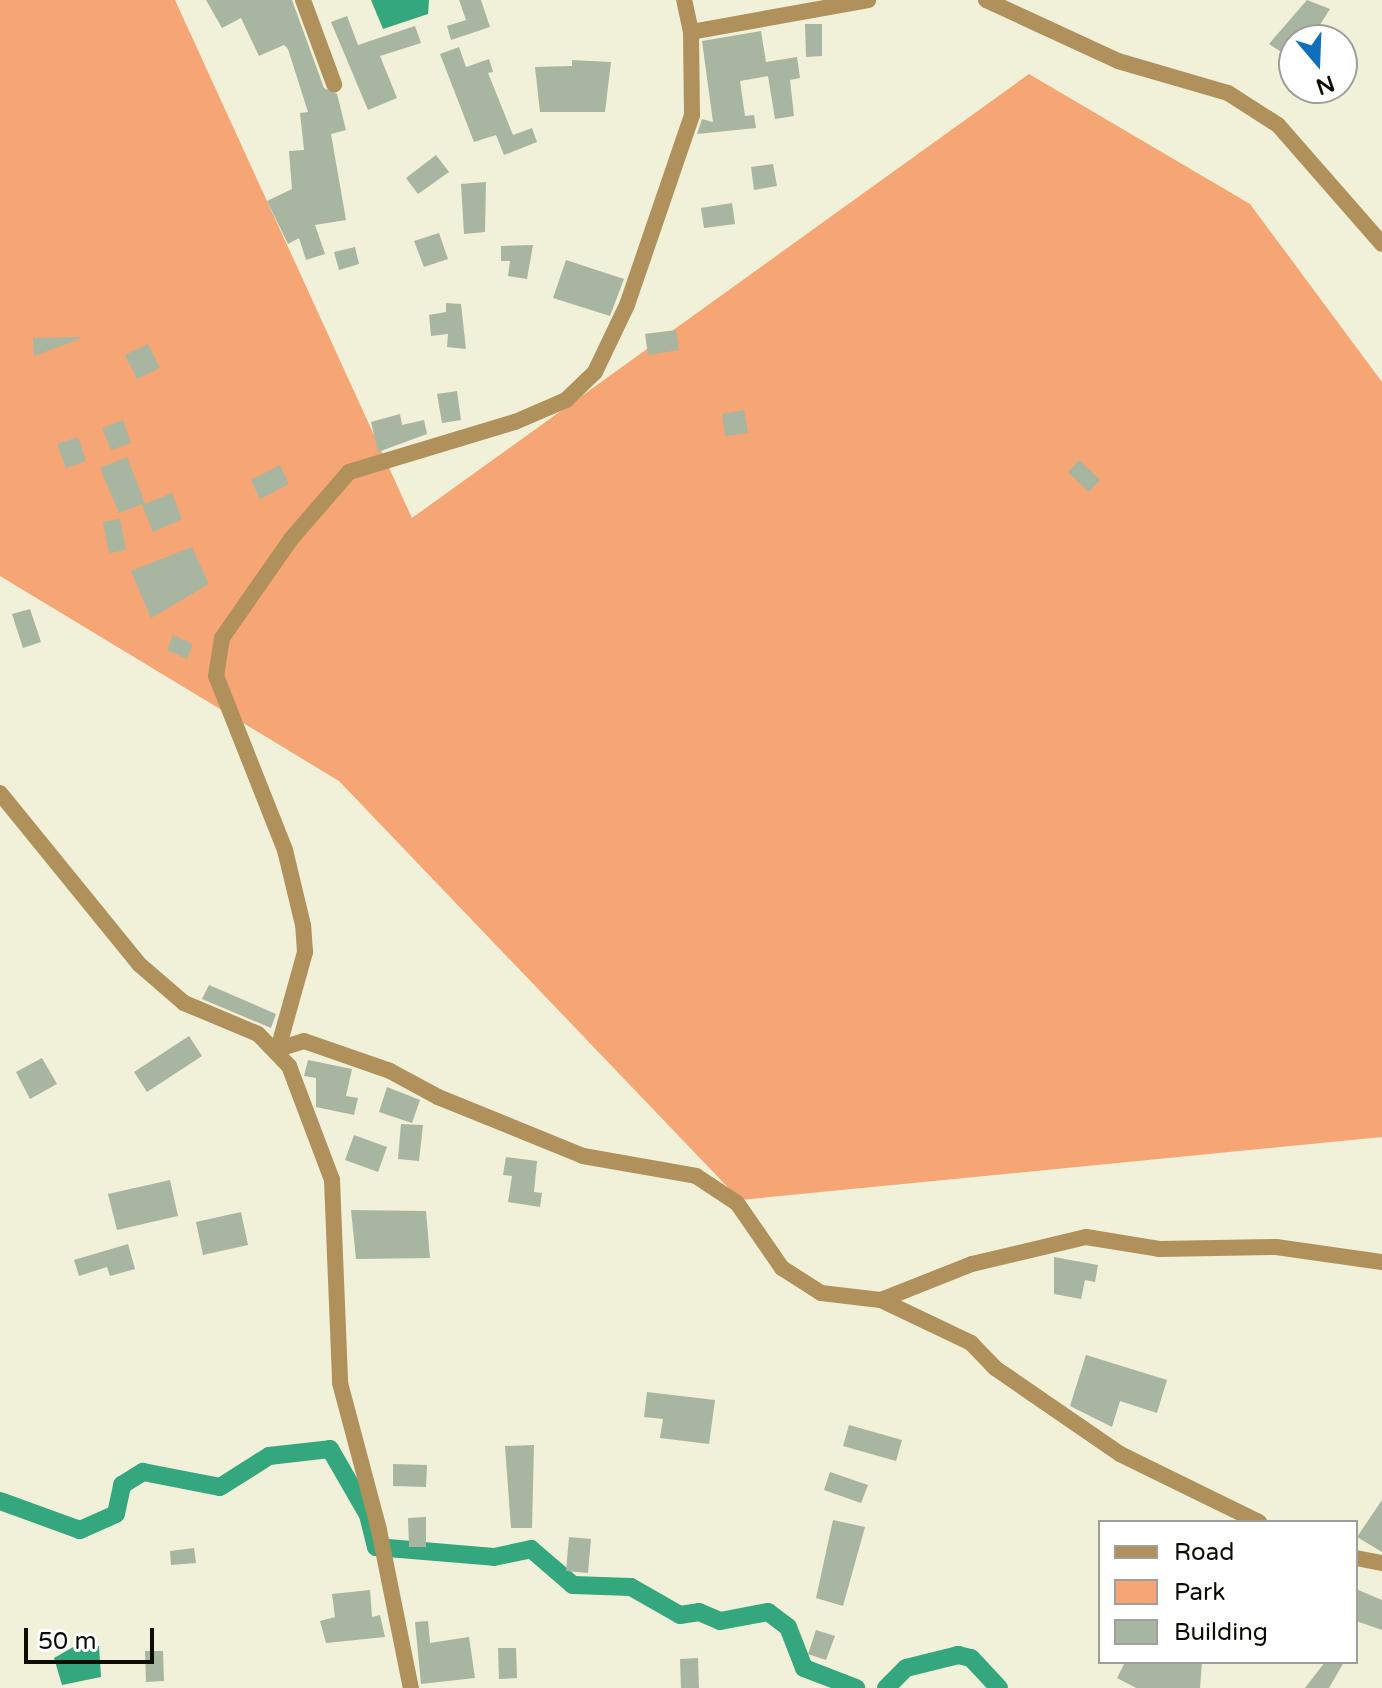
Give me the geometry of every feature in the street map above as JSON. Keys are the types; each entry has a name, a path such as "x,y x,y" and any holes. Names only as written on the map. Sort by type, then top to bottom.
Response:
{"street":[{"path":"303,0 334,84"},
{"path":"411,1688 379,1530 340,1383 332,1180 278,1049 305,952 303,925 285,850 216,676 222,638 291,539 349,472 515,422 566,400 595,372 627,305 692,115 691,32 684,0"},
{"path":"691,32 868,0"},
{"path":"986,0 1118,61 1228,93 1278,125 1382,244"},
{"path":"0,793 140,965 184,1003 278,1049 304,1041 390,1071 438,1097 583,1156 696,1176 737,1203 782,1268 821,1293 881,1300 971,1343 995,1368 1120,1454 1255,1520"},
{"path":"881,1300 972,1264 1086,1237 1159,1249 1276,1247 1382,1262"},
{"path":"1358,1558 1382,1563"}],"green space":[{"path":"0,0 175,0 412,518 1029,74 1250,204 1382,382 1382,1137 740,1200 339,781 0,576"}],"shaded area":[{"path":"371,0 429,0 428,14 383,29"},
{"path":"75,1646 99,1646 101,1677 62,1685 54,1658"}],"building":[{"path":"206,0 292,0 324,88 337,94 346,130 331,134 346,220 315,225 325,254 306,260 299,238 288,244 267,201 292,189 289,151 304,150 300,113 308,112 288,49 284,45 259,56 241,18 222,28"},
{"path":"459,0 481,0 490,27 451,40 447,26 466,20"},
{"path":"1307,0 1330,9 1320,24 1286,24"},
{"path":"347,16 358,45 415,26 421,43 380,56 397,98 368,110 331,22"},
{"path":"805,24 822,24 822,56 806,57"},
{"path":"761,31 766,62 797,57 800,78 790,80 794,116 775,119 768,76 740,81 745,116 754,115 756,128 697,134 702,119 713,122 702,41"},
{"path":"1278,34 1278,50 1269,44"},
{"path":"459,47 466,67 489,59 493,72 488,73 513,135 532,128 537,142 504,155 496,135 474,142 440,54"},
{"path":"572,60 611,62 605,112 540,112 535,67 572,66"},
{"path":"436,155 449,172 418,194 406,178"},
{"path":"773,164 777,186 754,190 751,167"},
{"path":"486,182 485,232 464,234 461,184"},
{"path":"732,203 735,224 704,228 701,208"},
{"path":"439,233 448,259 424,267 414,241"},
{"path":"533,245 527,279 508,276 510,261 501,261 501,246"},
{"path":"355,247 359,264 339,270 334,252"},
{"path":"566,260 624,279 610,316 553,298"},
{"path":"446,303 461,304 466,349 447,347 448,334 431,336 429,315 446,312"},
{"path":"676,330 679,350 648,355 645,334"},
{"path":"33,338 80,339 34,356"},
{"path":"148,344 160,368 137,379 125,355"},
{"path":"457,391 461,420 442,423 437,394"},
{"path":"744,410 748,433 725,436 722,414"},
{"path":"400,414 402,425 424,420 427,434 378,452 371,422"},
{"path":"123,420 131,443 111,450 102,428"},
{"path":"78,437 86,461 66,468 57,444"},
{"path":"127,457 145,503 119,513 100,468"},
{"path":"1079,460 1100,480 1089,492 1068,472"},
{"path":"280,465 289,484 260,499 251,480"},
{"path":"172,493 182,519 153,532 142,505"},
{"path":"120,519 126,550 109,553 103,522"},
{"path":"192,547 209,584 151,618 131,571"},
{"path":"30,609 41,642 23,648 12,614"},
{"path":"173,635 193,644 187,659 167,650"},
{"path":"209,985 276,1014 271,1028 202,999"},
{"path":"189,1036 202,1056 147,1092 134,1072"},
{"path":"42,1058 57,1084 30,1099 16,1072"},
{"path":"308,1060 352,1069 346,1096 358,1098 354,1115 316,1107 316,1078 304,1076"},
{"path":"387,1087 420,1100 412,1123 379,1112"},
{"path":"401,1124 423,1125 419,1161 398,1159"},
{"path":"354,1135 387,1147 378,1172 345,1160"},
{"path":"506,1157 537,1161 534,1192 542,1193 540,1207 508,1202 512,1176 503,1175"},
{"path":"170,1180 178,1216 117,1230 108,1194"},
{"path":"351,1210 426,1211 430,1258 356,1259"},
{"path":"241,1212 248,1245 203,1255 196,1222"},
{"path":"128,1244 135,1269 110,1276 107,1267 79,1276 74,1260"},
{"path":"1054,1257 1098,1265 1095,1282 1085,1280 1081,1299 1054,1294"},
{"path":"1086,1355 1167,1380 1157,1413 1120,1401 1112,1427 1070,1406"},
{"path":"647,1392 715,1400 709,1444 660,1438 663,1419 644,1417"},
{"path":"849,1425 902,1440 896,1461 843,1446"},
{"path":"534,1445 532,1528 511,1528 505,1446"},
{"path":"393,1464 427,1465 426,1487 393,1486"},
{"path":"830,1472 868,1485 861,1503 824,1490"},
{"path":"1382,1500 1382,1552 1358,1536"},
{"path":"426,1517 426,1547 409,1547 408,1518"},
{"path":"833,1520 865,1527 843,1606 816,1598"},
{"path":"569,1537 591,1539 588,1573 566,1571"},
{"path":"194,1548 196,1563 171,1565 170,1551"},
{"path":"370,1590 372,1617 380,1615 385,1637 326,1643 320,1621 335,1617 332,1594"},
{"path":"1358,1590 1382,1600 1382,1630 1358,1622"},
{"path":"428,1621 430,1643 469,1637 475,1678 421,1684 415,1622"},
{"path":"816,1630 835,1636 826,1660 808,1654"},
{"path":"498,1648 516,1648 517,1678 499,1679"},
{"path":"145,1651 163,1651 164,1681 146,1682"},
{"path":"698,1658 699,1688 681,1688 680,1659"},
{"path":"1124,1664 1202,1664 1200,1688 1136,1688 1117,1678"},
{"path":"1323,1664 1343,1664 1329,1688 1305,1688"}],"waterway":[{"path":"0,1501 80,1530 116,1514 122,1485 143,1472 220,1487 269,1456 330,1449 368,1515 376,1547 494,1557 531,1549 573,1585 631,1587 680,1615 699,1612 720,1621 768,1612 788,1627 804,1668 856,1688"},
{"path":"886,1688 906,1668 958,1655 971,1658 999,1688"}]}
